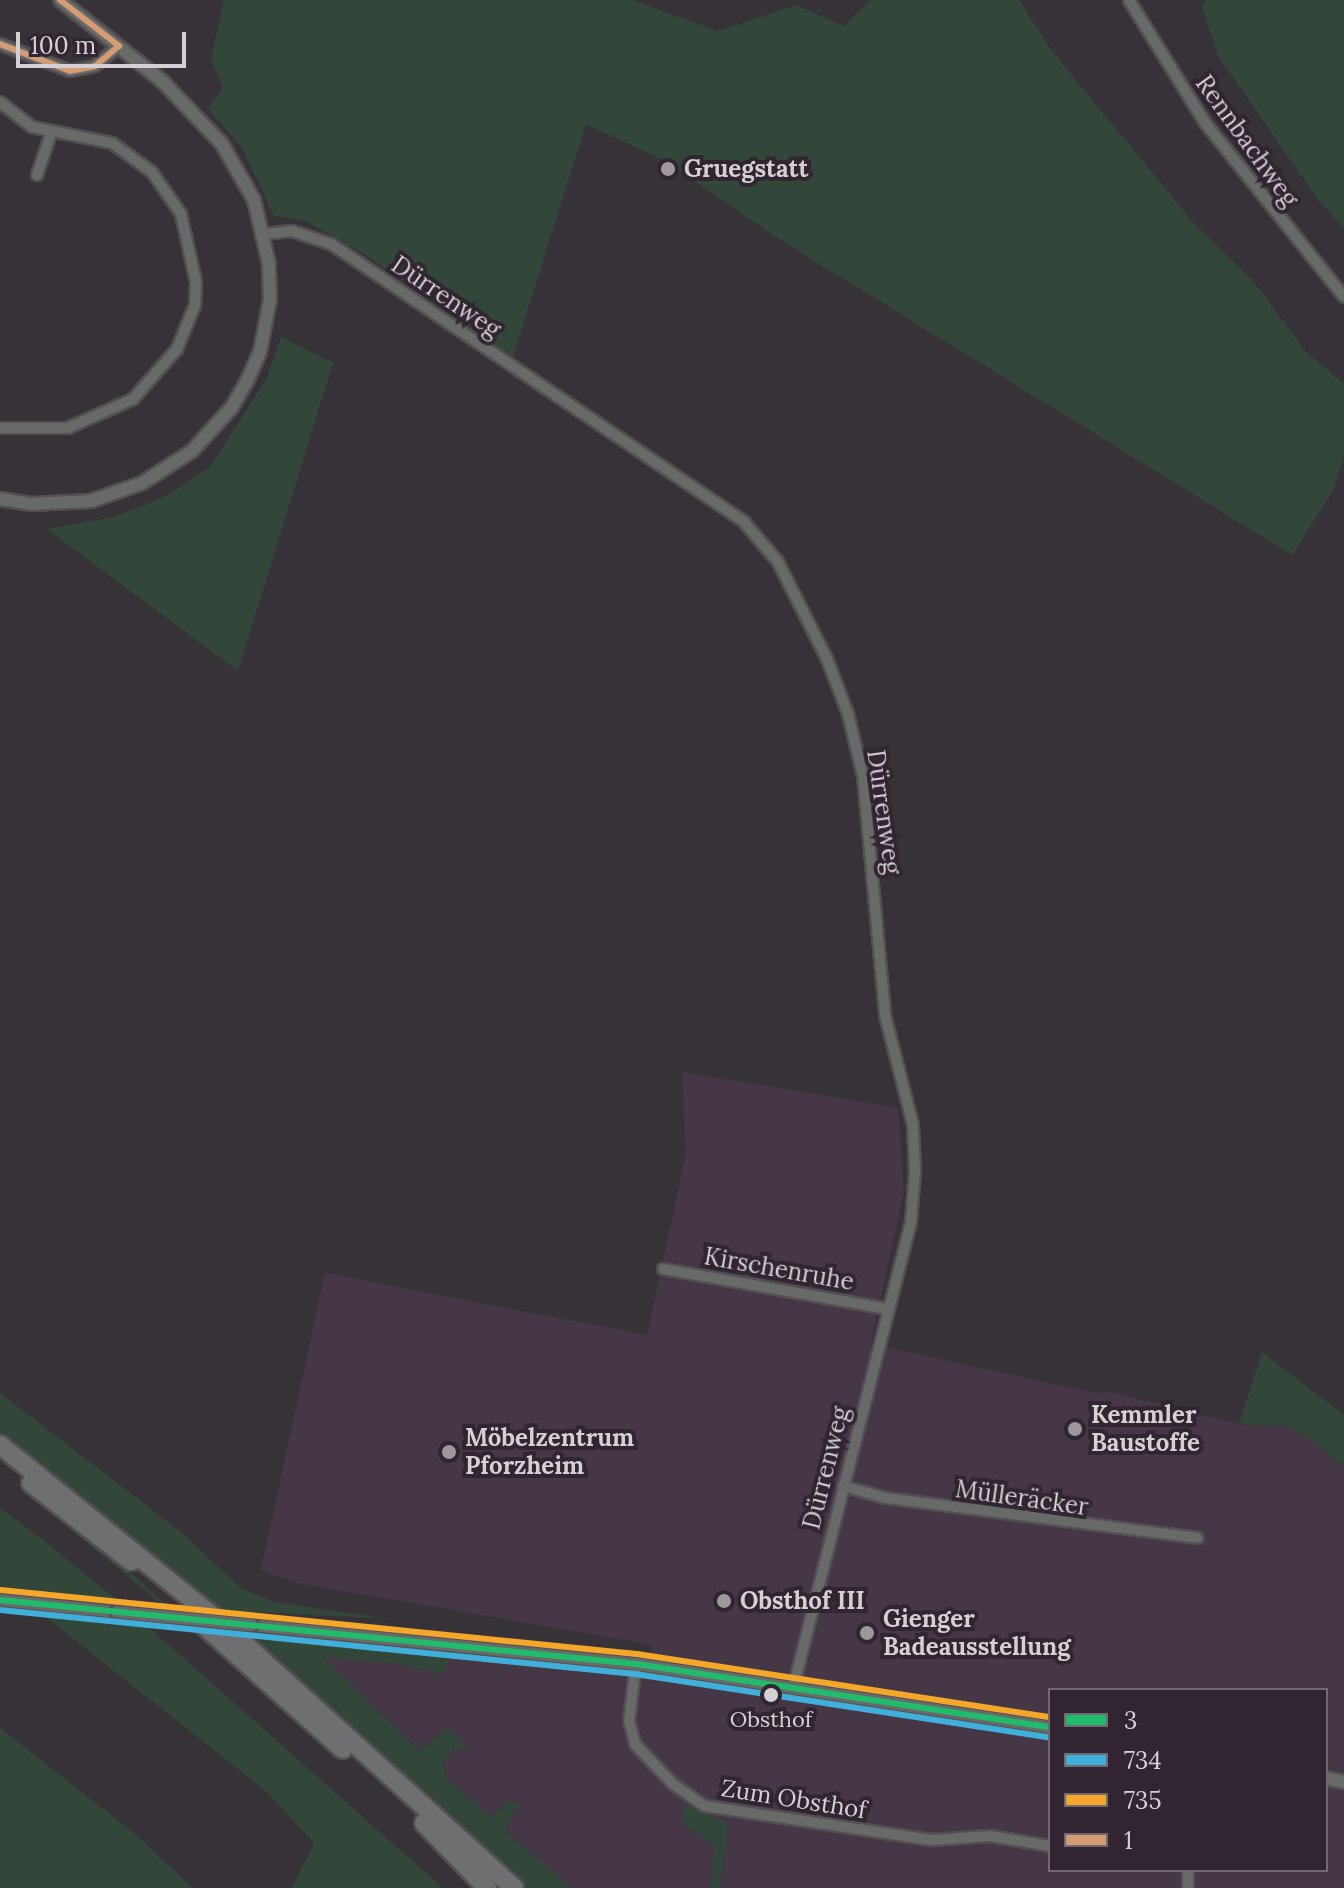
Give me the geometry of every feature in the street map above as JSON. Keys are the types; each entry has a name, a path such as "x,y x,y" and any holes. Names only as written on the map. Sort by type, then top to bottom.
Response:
{"highway":[{"path":"0,1445 221,1623 514,1888"},
{"path":"0,1460 144,1571 365,1769 487,1888"}],"street":[{"path":"0,499 62,504 116,494 167,469 214,430 232,407 260,352 270,299 264,234 254,200 222,144 162,81 60,0"},
{"name":"Rennbachweg","path":"1129,0 1206,124 1344,297"},
{"path":"0,44 70,71 95,66 119,46"},
{"path":"0,102 32,127 112,143 169,192 189,236 195,305 163,370 116,411 68,428 0,428"},
{"path":"37,175 52,131"},
{"name":"Dürrenweg","path":"264,234 292,231 331,244 744,522 778,562 827,659 863,776 885,1015 908,1099 914,1154 911,1222 794,1685"},
{"name":"Kirschenruhe","path":"663,1269 888,1309"},
{"name":"Mülleräcker","path":"843,1486 901,1501 1197,1538"},
{"path":"0,1600 636,1664 794,1685 1048,1727"},
{"name":"Zum Obsthof","path":"636,1664 629,1713 635,1744 673,1784 704,1806 931,1840 990,1836 1048,1846"}],"shaded area":[{"path":"682,1072 898,1108 904,1190 871,1344 1100,1394 1102,1390 1239,1424 1284,1426 1310,1439 1344,1468 1344,1888 571,1888 504,1830 518,1805 491,1816 447,1779 443,1763 457,1748 447,1729 420,1750 322,1657 447,1663 448,1658 649,1673 653,1645 297,1583 261,1570 325,1273 647,1335 686,1154"}],"green space":[{"path":"224,0 632,0 718,31 796,5 844,26 871,0 1019,0 1052,51 1192,221 1254,282 1306,352 1344,384 1344,456 1333,491 1292,555 774,236 667,162 586,124 513,357 364,254 304,220 274,216 242,148 208,108 223,88 211,59"},
{"path":"1208,0 1344,0 1344,228 1319,201 1218,56 1202,6"},
{"path":"281,337 333,363 238,671 47,529 113,517 162,498 209,468 266,380"},
{"path":"1262,1352 1344,1415 1344,1468 1310,1439 1284,1426 1239,1424"},
{"path":"0,1393 181,1532 242,1589 275,1602 390,1619 217,1610 0,1438"},
{"path":"0,1471 125,1568 454,1858 203,1638"},
{"path":"0,1508 37,1535 116,1599 0,1586"},
{"path":"0,1605 145,1624 443,1888 292,1888 314,1843 268,1793 46,1617 0,1613"},
{"path":"244,1633 448,1648 563,1667 449,1658 447,1670 440,1673 394,1663 323,1658 419,1750 448,1728 468,1748 453,1750 443,1763 447,1779 491,1816 510,1800 518,1805 505,1830 571,1888 525,1888"},
{"path":"0,1728 134,1833 193,1888 0,1888"},
{"path":"684,1804 728,1823 720,1888 710,1888 714,1845 683,1824"}],"transit line":[{"name":"1","path":"60,0 119,46"},
{"name":"1","path":"0,44 70,71 95,66 119,46"},
{"name":"735","path":"1,1590 637,1654 1048,1717"},
{"name":"3","path":"0,1600 636,1664 1048,1727"},
{"name":"734","path":"0,1610 635,1674 1048,1737"}],"place":[{"name":"Gruegstatt","path":"668,169"},
{"name":"Kemmler Baustoffe","path":"1075,1429"},
{"name":"Möbelzentrum Pforzheim","path":"449,1452"},
{"name":"Obsthof III","path":"724,1601"},
{"name":"Gienger Badeausstellung","path":"867,1633"},
{"name":"Obsthof","path":"771,1695"}]}
